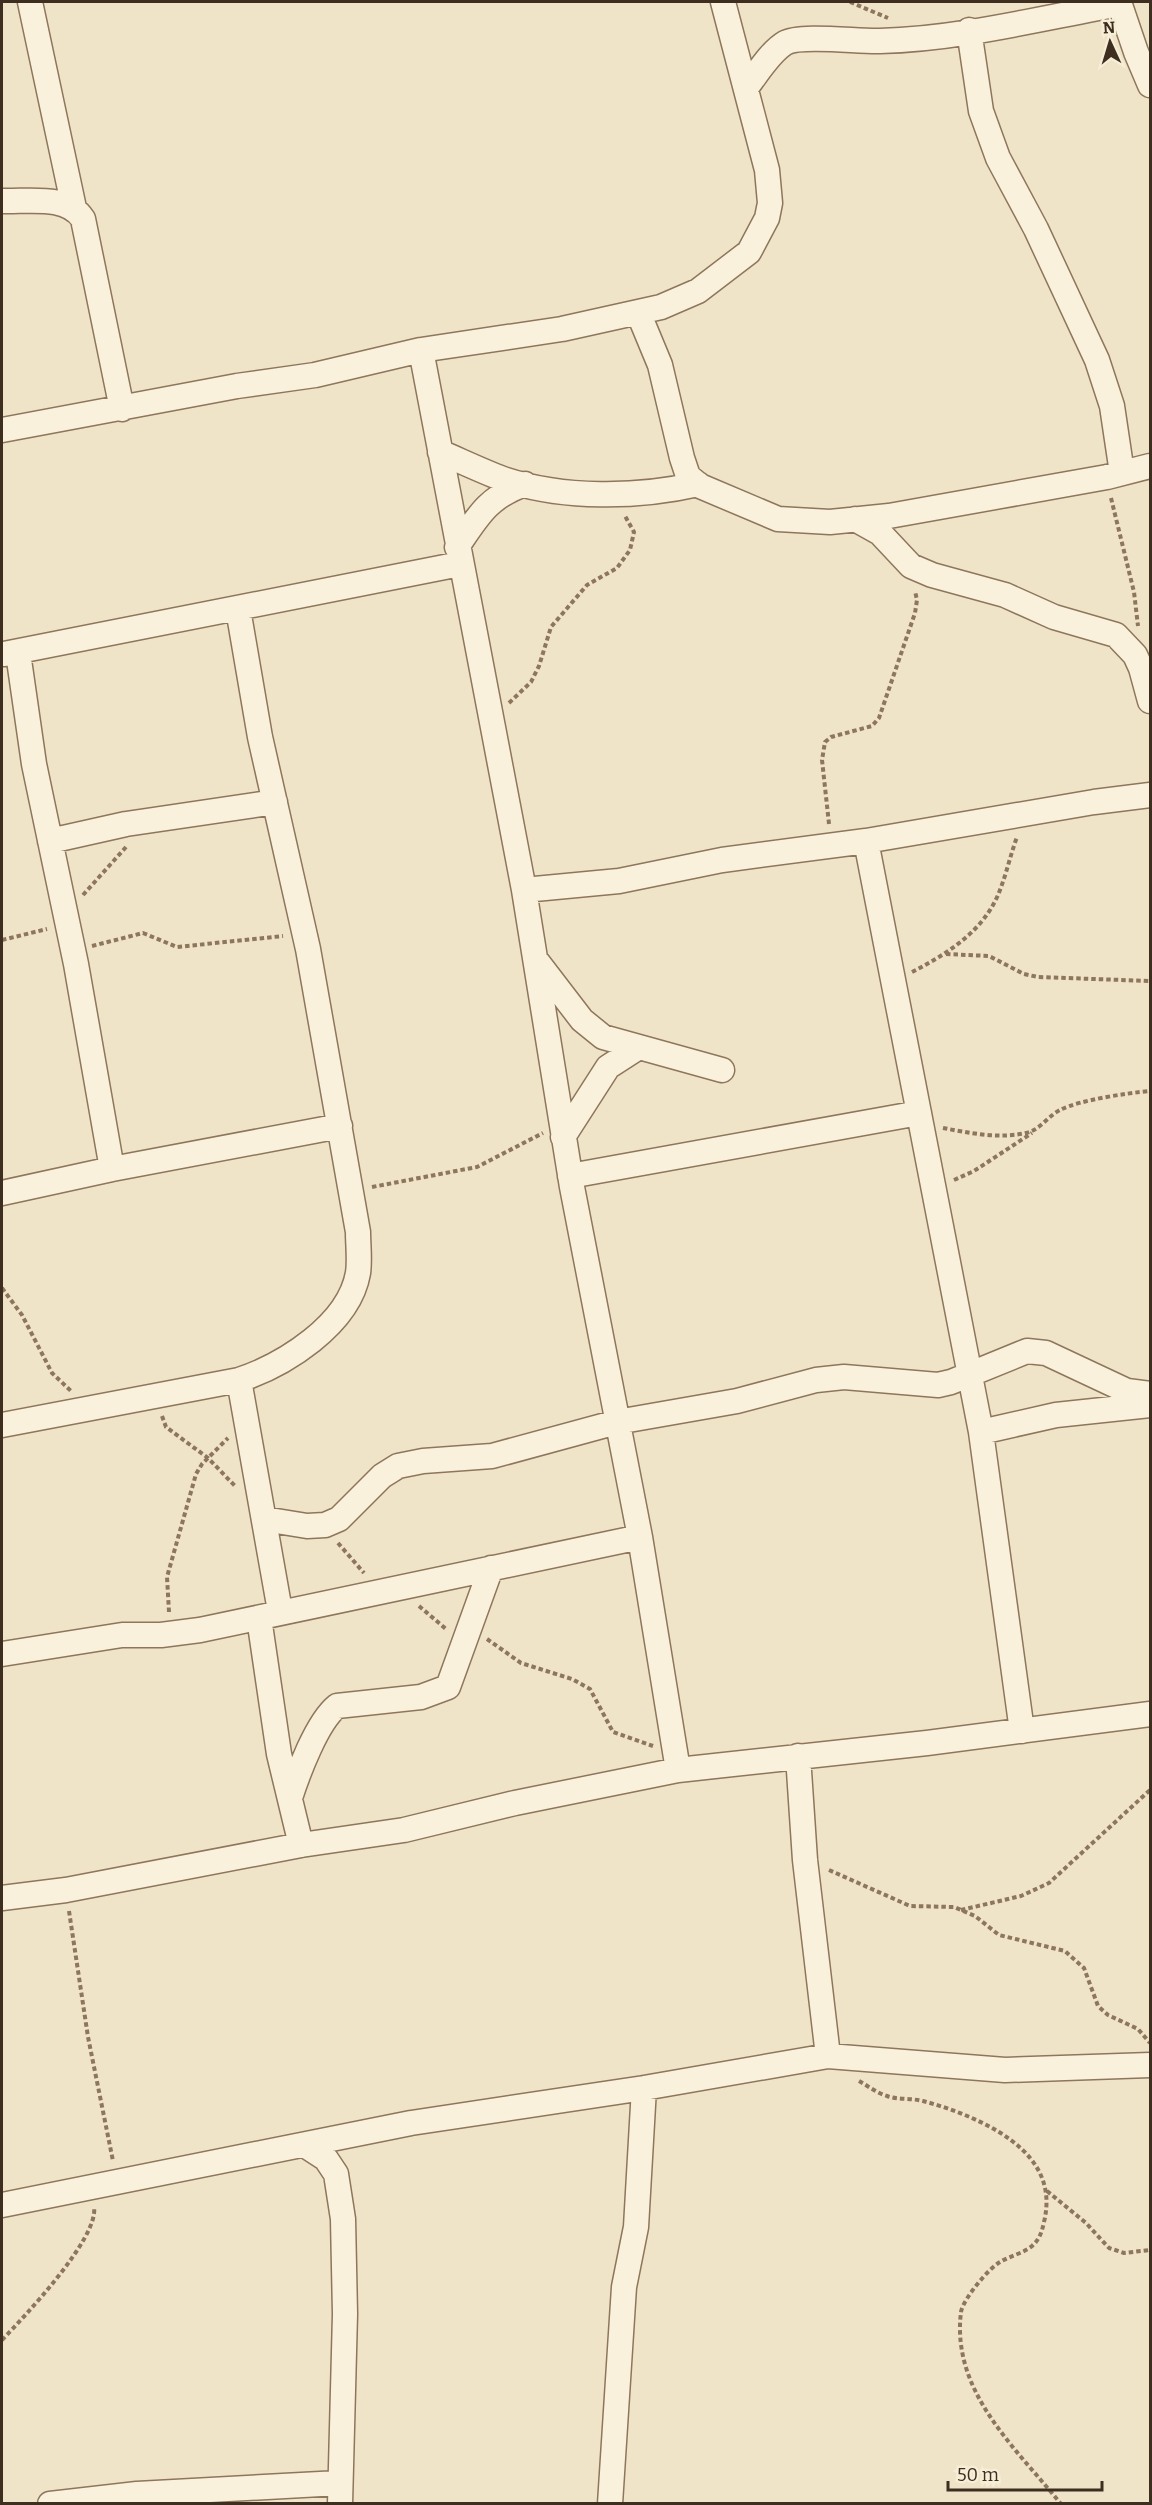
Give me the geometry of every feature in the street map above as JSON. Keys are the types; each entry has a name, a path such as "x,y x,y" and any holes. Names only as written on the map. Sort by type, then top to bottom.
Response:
{"street":[{"path":"30,2 74,208 83,219 122,409"},
{"path":"2,430 237,386 315,375 420,350 562,329 682,300 698,291 749,252 767,218 771,188 723,2"},
{"path":"746,88 778,49 791,41 807,38 882,41 929,38 1119,3 1150,85"},
{"path":"969,30 981,111 998,158 1036,229 1097,360 1112,406 1114,475"},
{"path":"2,201 58,202 74,208"},
{"path":"638,312 660,365 688,476 698,484 778,519 830,522 889,516 1114,475 1150,466"},
{"path":"420,350 524,890 570,1176 640,1537 677,1761"},
{"path":"440,452 503,478 576,492 670,490 698,484"},
{"path":"112,1169 68,925 10,654 238,609 459,556 484,507 495,498 525,484"},
{"path":"855,519 880,533 904,559 932,575 1005,595 1076,625 1108,631 1125,643 1135,655 1150,700"},
{"path":"2,1425 239,1380 266,1371 310,1342 339,1312 350,1295 358,1273 359,1257 340,1126 302,923 260,737 238,609"},
{"path":"524,890 619,881 722,860 866,841 1094,802 1150,795"},
{"path":"50,841 126,824 275,801"},
{"path":"866,841 981,1432 1022,1731"},
{"path":"534,958 590,1028 603,1036 722,1070"},
{"path":"562,1130 608,1067 639,1047"},
{"path":"570,1176 920,1119"},
{"path":"2,1193 112,1169 340,1126"},
{"path":"264,1519 312,1526 325,1525 339,1519 382,1476 398,1466 423,1461 492,1456 617,1422 737,1401 816,1380 844,1377 926,1385 951,1382 1027,1351 1046,1353 1127,1391 1150,1394"},
{"path":"239,1380 264,1519 279,1754 301,1845"},
{"path":"981,1432 1056,1416 1150,1405"},
{"path":"2,1654 122,1635 174,1634 640,1537"},
{"path":"290,1798 298,1773 332,1710 343,1704 421,1697 441,1691 452,1679 491,1568"},
{"path":"2,1898 66,1890 301,1845 404,1830 677,1761 798,1756 1150,1714"},
{"path":"798,1756 805,1860 828,2056"},
{"path":"2,2205 306,2146 421,2121 644,2088 828,2056 1005,2070 1150,2065"},
{"path":"610,2504 624,2287 636,2227 644,2088"},
{"path":"50,2504 137,2494 340,2493 345,2314 340,2198 336,2174 326,2159 306,2146"}],"path":[{"path":"1114,475 1134,592 1138,630 1135,655"},
{"path":"490,719 531,682 539,666 551,627 587,585 617,568 630,550 634,540 631,523 605,492"},
{"path":"832,846 822,760 825,742 831,736 872,726 879,718 917,600 904,559"},
{"path":"893,982 946,954 990,911 1027,814"},
{"path":"2,940 68,925 128,846"},
{"path":"68,925 79,944 90,947 143,933 177,947 276,938 302,923"},
{"path":"946,954 990,956 1024,974 1038,977 1150,981"},
{"path":"933,1188 974,1171 1035,1130 1060,1110 1150,1091"},
{"path":"920,1119 986,1135 1010,1136 1035,1130"},
{"path":"350,1190 477,1167 562,1130"},
{"path":"2,1288 22,1315 52,1373 65,1387 96,1408"},
{"path":"162,1394 163,1424 208,1458"},
{"path":"174,1634 169,1611 167,1577 196,1474 208,1458 246,1422"},
{"path":"312,1526 332,1538 362,1572 396,1588 444,1628 483,1636 520,1663 572,1679 590,1689 613,1732 677,1761"},
{"path":"960,1910 1021,1896 1049,1882 1150,1790"},
{"path":"805,1860 910,1906 946,1907 960,1910 975,1916 999,1935 1048,1945 1075,1957 1090,1980 1098,2006 1108,2015 1138,2029 1150,2043"},
{"path":"66,1890 88,2037 119,2183"},
{"path":"855,2079 887,2096 922,2101 1000,2133 1029,2157 1040,2172 1047,2191 1048,2204 1041,2235 1032,2247 997,2263 967,2298 961,2310 962,2336 973,2389 989,2416 1061,2504"},
{"path":"2,2340 32,2310 84,2241 95,2213 92,2188"},
{"path":"1047,2191 1071,2210 1108,2248 1124,2253 1150,2250"}]}
